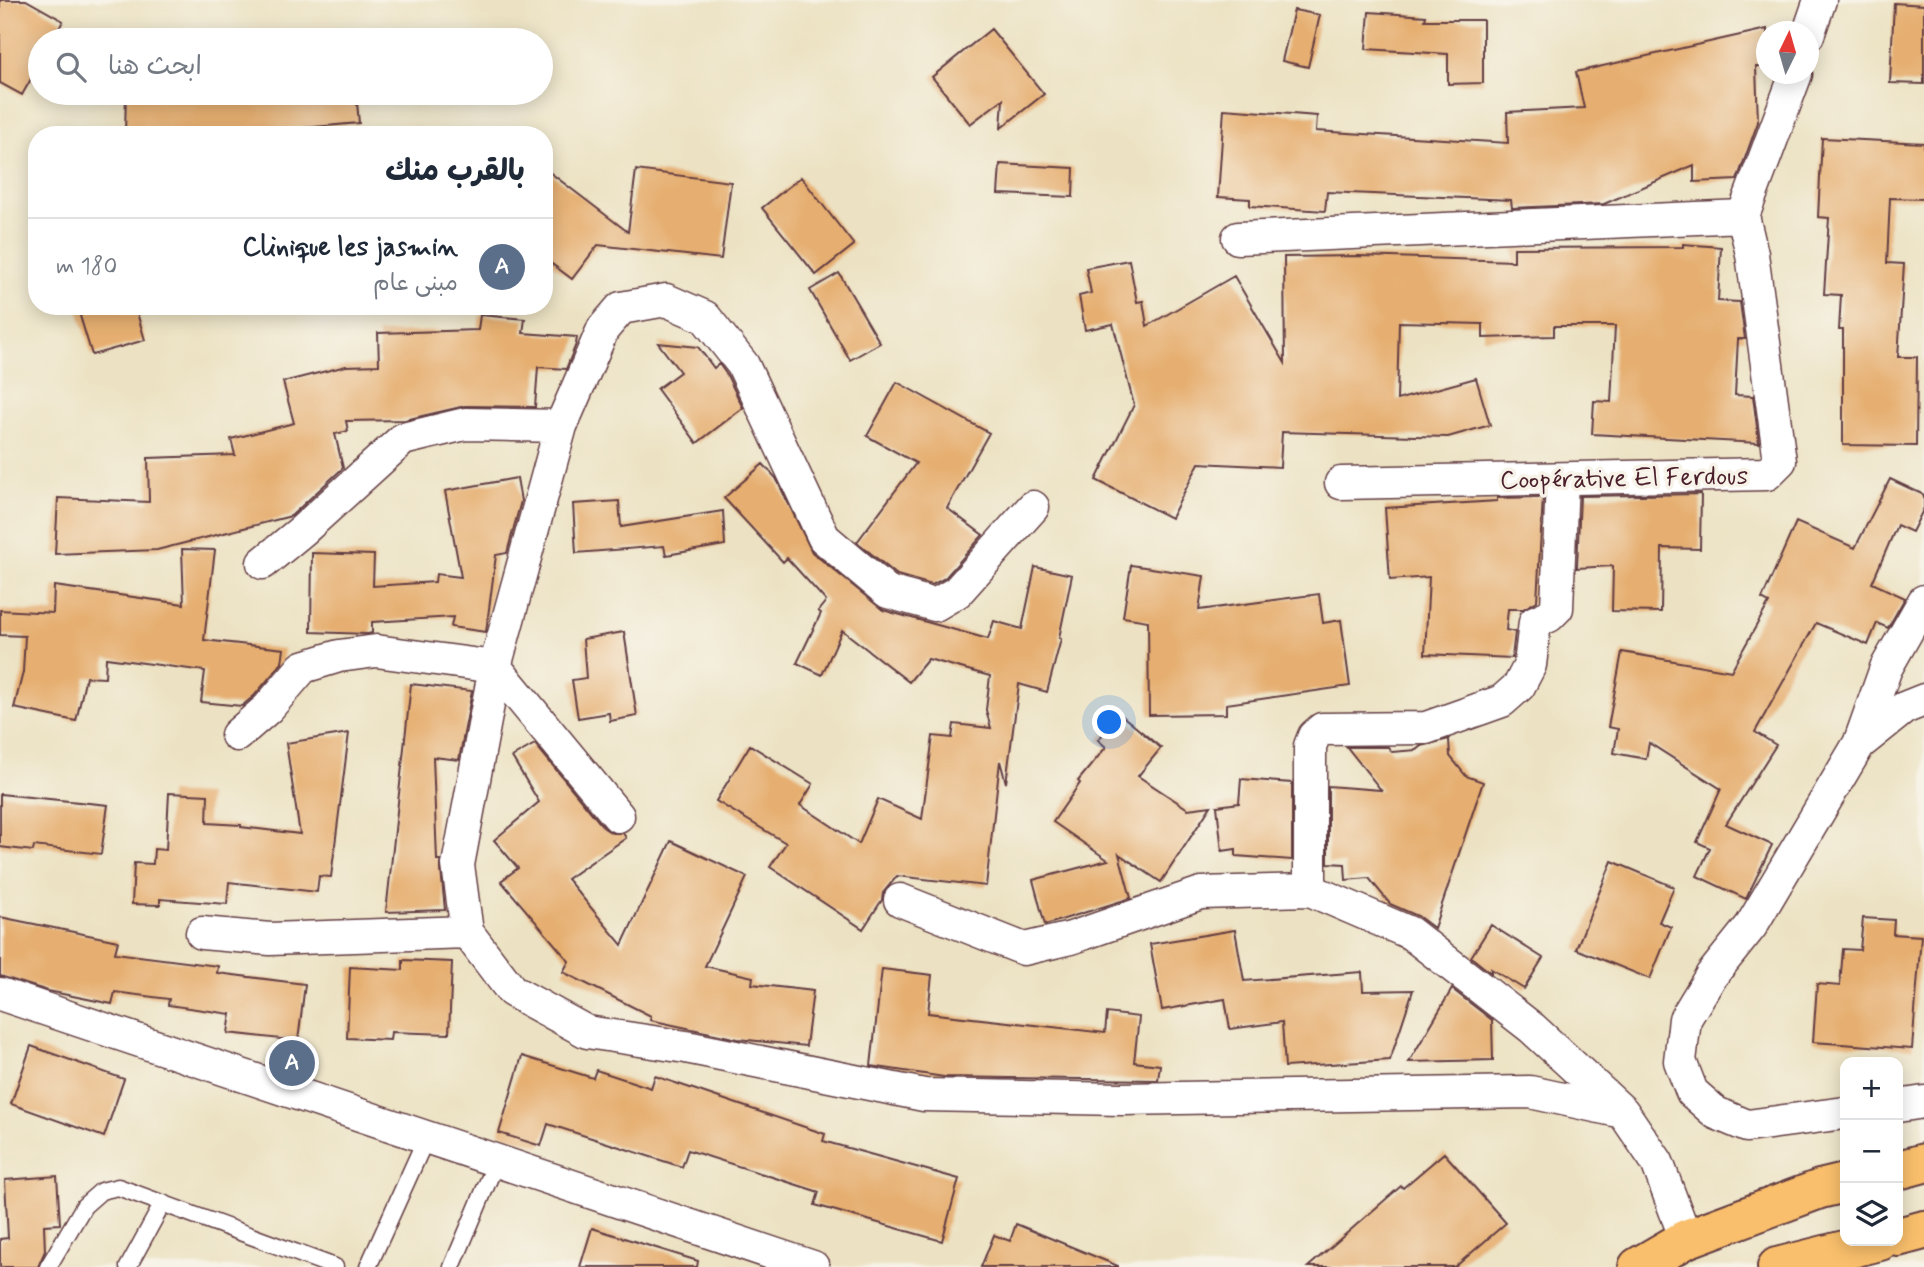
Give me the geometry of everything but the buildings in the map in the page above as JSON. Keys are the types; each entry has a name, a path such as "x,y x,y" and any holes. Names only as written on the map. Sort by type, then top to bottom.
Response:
{"main road":[{"path":"1903,1169 1924,1164"},
{"path":"1638,1267 1686,1239 1820,1189 1840,1184"},
{"path":"1903,1236 1924,1230"},
{"path":"1794,1264 1861,1246"}],"street":[{"path":"1813,21 1820,0"},
{"path":"1238,238 1743,216 1793,84"},
{"name":"Coopérative El Ferdous","path":"1341,483 1767,474 1780,461 1752,254 1743,216"},
{"path":"1033,507 957,592 935,605 888,592 824,538 743,365 705,317 666,300 621,308 603,329 561,426 495,667 458,864 467,932 512,991 587,1032 686,1047 924,1096 1122,1099 1530,1092 1623,1112"},
{"path":"263,563 403,439 465,424 561,426"},
{"path":"1310,890 1310,746 1314,736 1322,729 1426,728 1502,701 1519,686 1530,665 1535,622 1549,616 1557,608 1562,479"},
{"path":"1840,1114 1747,1126 1716,1113 1692,1092 1681,1061 1685,1019 1711,976 1751,926 1859,744 1886,668 1924,601"},
{"path":"237,735 268,708 303,667 339,656 376,651 495,667 618,816"},
{"path":"1859,744 1905,708 1924,700"},
{"path":"900,900 1024,949 1071,938 1201,893 1310,890 1409,933 1532,1028 1623,1112 1657,1162 1686,1239"},
{"path":"202,933 270,939 467,932"},
{"path":"0,994 497,1160 750,1257 813,1267"},
{"path":"1903,1104 1924,1102"}],"lane":[{"path":"368,1267 426,1136"},
{"path":"452,1267 497,1160"},
{"path":"48,1267 83,1206 101,1191 118,1187 335,1267"},
{"path":"128,1267 163,1203"}],"place":[{"name":"Clinique les jasmin","path":"292,1063"}]}
